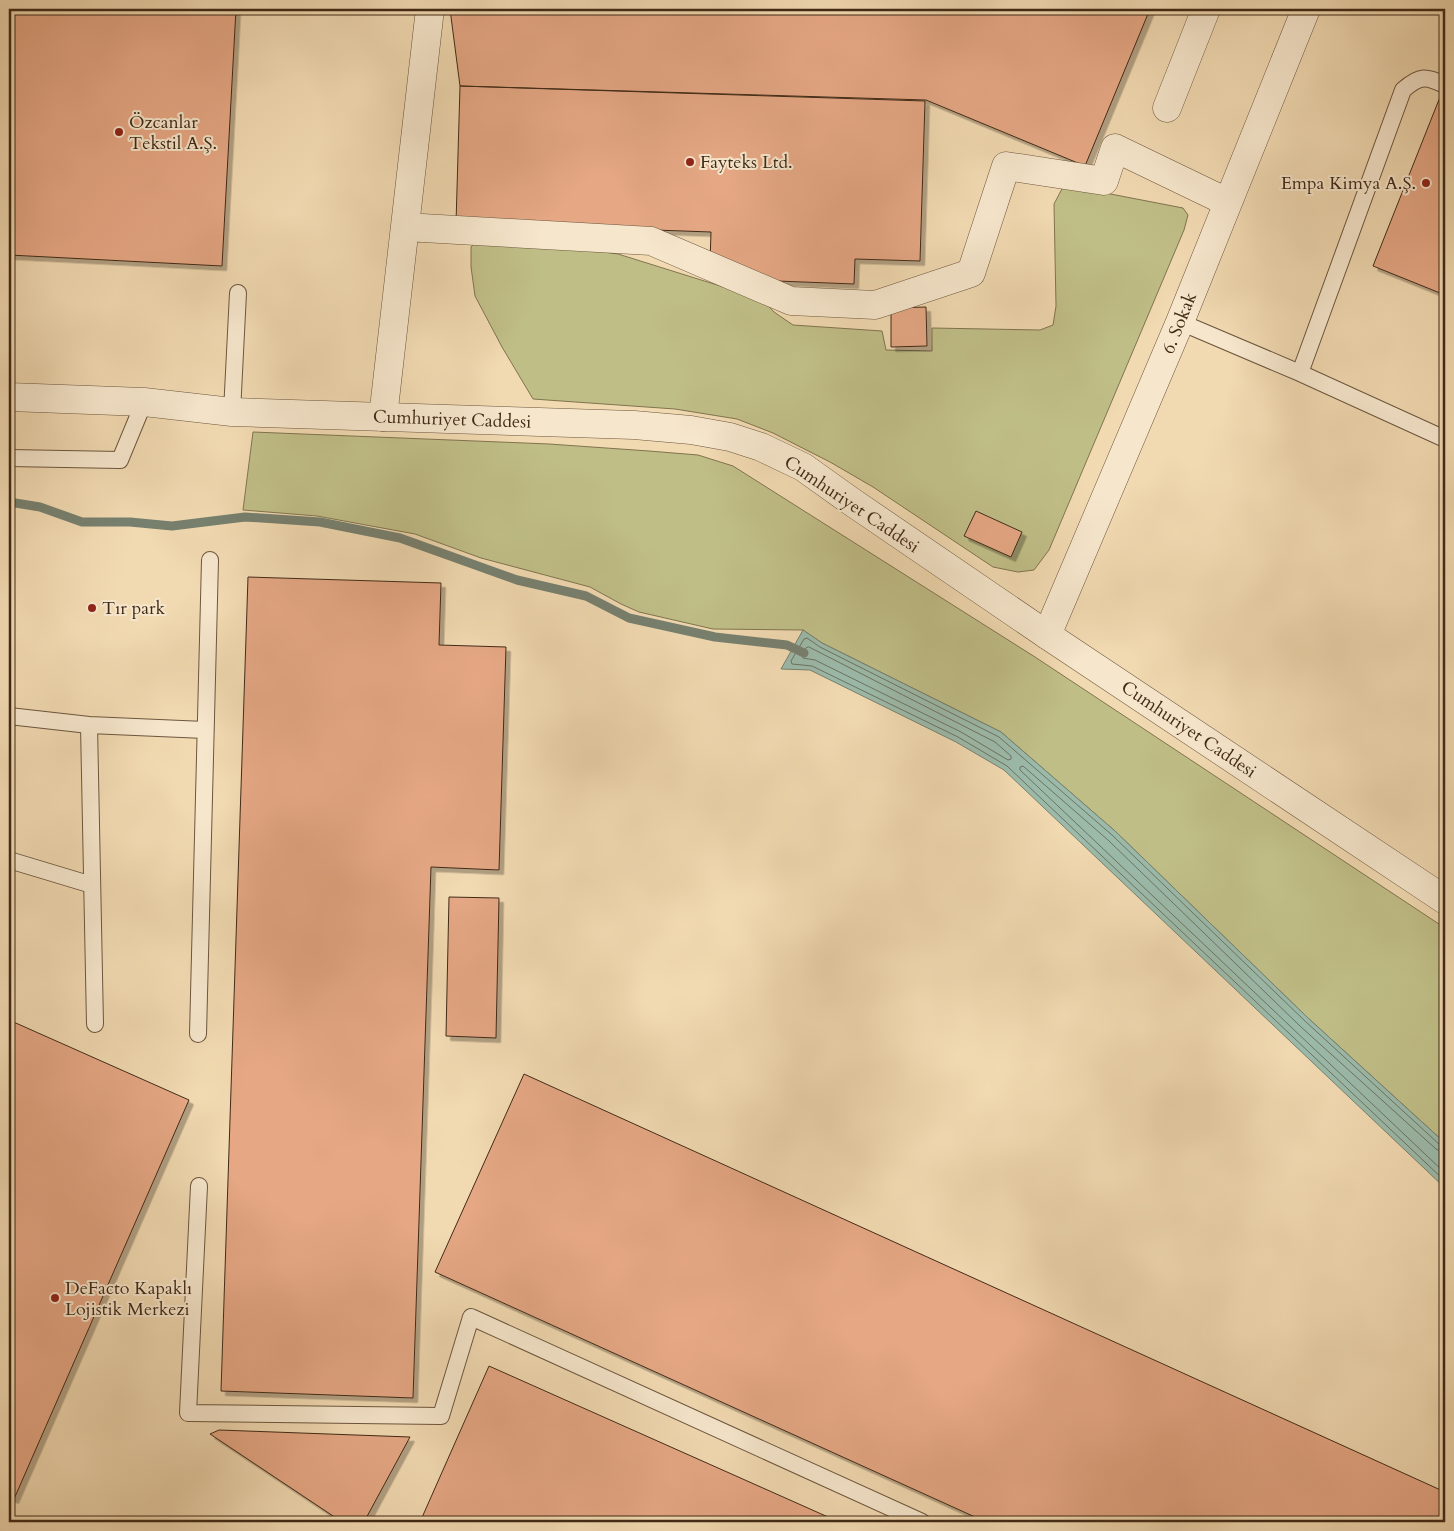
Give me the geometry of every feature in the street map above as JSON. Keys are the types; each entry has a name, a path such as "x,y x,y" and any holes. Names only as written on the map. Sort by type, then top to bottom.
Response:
{"street":[{"path":"383,417 430,9"},
{"path":"1167,108 1206,9"},
{"name":"6. Sokak","path":"1047,635 1180,322 1306,9"},
{"path":"405,227 651,241 791,302 875,305 971,273 1006,166 1104,181 1115,148 1227,202"},
{"name":"Cumhuriyet Caddesi","path":"9,397 144,402 232,412 634,425 691,430 730,437 761,447 803,467 1047,635 1445,900"}],"lane":[{"path":"1300,373 1403,90 1414,80 1428,77 1445,85"},
{"path":"232,412 238,293"},
{"path":"1180,322 1300,373 1445,439"},
{"path":"9,458 120,460 144,402"},
{"path":"198,1034 210,560"},
{"path":"9,716 89,725 205,730"},
{"path":"89,725 94,1024"},
{"path":"9,860 92,885"},
{"path":"199,1186 188,1413 441,1416 471,1316 922,1522"}],"shaded area":[{"path":"1064,185 1183,208 1188,215 1184,230 1049,550 1034,570 1018,572 993,567 873,487 830,462 773,433 737,419 675,409 533,399 475,296 471,267 471,247 478,239 504,238 618,254 762,299 774,312 793,325 882,331 886,350 932,351 932,328 1040,330 1053,325 1056,306 1054,204"},
{"path":"253,432 549,444 649,451 698,455 733,466 1035,657 1445,928 1445,1143 1308,1018 1115,831 1001,732 822,643 803,630 713,629 639,612 590,587 481,558 415,534 317,516 243,510"}],"water":[{"path":"803,630 822,643 1001,732 1115,831 1308,1018 1445,1143 1445,1188 1004,770 956,742 810,670 781,669"}],"building":[{"name":"Özcanlar Tekstil A.Ş.","path":"9,9 236,9 222,266 9,255"},
{"path":"450,9 1150,9 1085,166 926,100 460,86"},
{"name":"Fayteks Ltd.","path":"460,86 925,101 920,261 855,259 854,284 726,279 710,263 711,232 456,223"},
{"name":"Empa Kimya A.Ş.","path":"1440,97 1445,99 1445,295 1373,266"},
{"path":"926,307 927,346 891,347 891,308"},
{"path":"976,511 1022,532 1011,557 964,536"},
{"path":"248,577 441,583 439,645 506,647 499,870 431,867 413,1398 221,1391"},
{"path":"449,897 499,898 496,1038 446,1036"},
{"name":"DeFacto Kapaklı Lojistik Merkezi","path":"9,1020 189,1100 14,1499 9,1497"},
{"path":"524,1074 1445,1492 1445,1522 986,1522 435,1272"},
{"path":"489,1366 837,1521 420,1522"},
{"path":"219,1430 410,1437 364,1522 342,1522 210,1434"}],"waterway":[{"path":"9,502 40,507 82,522 130,522 172,526 245,517 320,522 400,538 517,580 586,596 629,618 715,637 787,645 804,653"}],"place":[{"name":"Özcanlar Tekstil A.Ş.","path":"119,132"},
{"name":"Fayteks Ltd.","path":"690,162"},
{"name":"Empa Kimya A.Ş.","path":"1426,183"},
{"name":"Tır park","path":"92,608"},
{"name":"DeFacto Kapaklı Lojistik Merkezi","path":"55,1298"}]}
